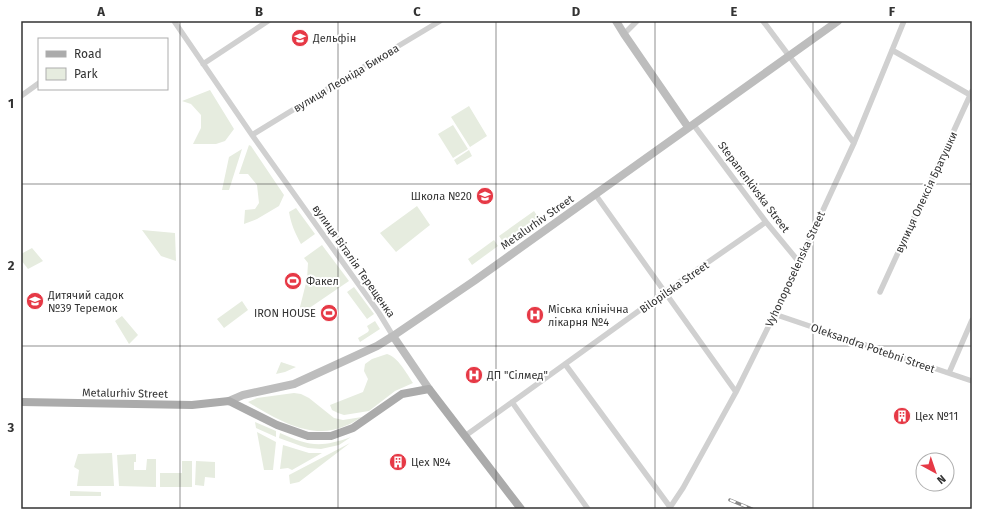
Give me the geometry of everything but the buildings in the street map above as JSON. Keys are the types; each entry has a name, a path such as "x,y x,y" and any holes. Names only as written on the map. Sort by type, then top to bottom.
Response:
{"main road":[{"name":"Stepanenkivska Street","path":"616,21 690,126"},
{"name":"Metalurhiv Street","path":"21,402 192,405 229,401 243,395 294,384 370,350 394,336 474,281 838,21"},
{"name":"вулиця Віталія Терещенка","path":"394,336 429,389 521,509"},
{"path":"229,401 277,425 308,436 331,436 353,428 402,394 429,389"}],"street":[{"name":"вулиця Віталія Терещенка","path":"175,21 252,136 394,336"},
{"path":"203,64 268,21"},
{"name":"вулиця Леоніда Бикова","path":"252,136 440,21"},
{"path":"624,34 637,21"},
{"path":"763,21 854,143"},
{"name":"Vyhonoposelenska Street","path":"669,508 682,488 736,392 774,314 854,143 904,21"},
{"path":"892,50 971,94"},
{"path":"21,96 38,84"},
{"name":"вулиця Олексія Братушки","path":"880,292 971,94"},
{"name":"Stepanenkivska Street","path":"690,126 799,262"},
{"path":"595,194 736,392"},
{"name":"Bilopilska Street","path":"465,436 665,292 766,222"},
{"name":"Oleksandra Potebni Street","path":"774,314 972,381"},
{"path":"948,373 972,320"},
{"path":"565,364 669,508"},
{"path":"512,402 588,509"}],"green space":[{"path":"210,90 234,129 225,141 216,144 193,144 201,128 201,115 191,104 182,101"},
{"path":"469,106 487,136 470,147 451,117"},
{"path":"453,125 468,149 453,158 438,134"},
{"path":"249,145 284,195 279,206 257,219 244,224 245,210 255,209 259,203 257,185 248,174 239,174"},
{"path":"242,149 229,190 222,190 229,157"},
{"path":"469,150 472,156 457,165 454,160"},
{"path":"417,206 430,225 396,252 380,233"},
{"path":"296,208 315,234 301,244 291,221 289,212"},
{"path":"534,211 538,217 503,242 499,236"},
{"path":"142,230 175,233 176,261 161,256"},
{"path":"494,240 498,246 472,265 468,259"},
{"path":"322,245 349,281 302,313 299,311 307,279 308,263 304,258"},
{"path":"32,248 43,261 28,269 21,260 21,254"},
{"path":"354,287 374,314 367,319 347,292"},
{"path":"242,301 248,310 224,328 217,319"},
{"path":"122,316 138,335 129,344 115,321"},
{"path":"375,321 380,329 360,342 358,338 368,332 369,330 367,326"},
{"path":"387,354 398,362 413,383 395,391 369,411 344,415 332,410 330,405 363,392 368,379 364,371 365,364 372,359"},
{"path":"281,362 296,367 276,374"},
{"path":"294,393 301,394 309,398 334,418 343,420 362,417 333,430 320,431 295,426 282,421 248,402 257,398"},
{"path":"255,422 276,431 276,437 256,428"},
{"path":"257,432 276,442 273,470 264,470"},
{"path":"280,433 299,441 315,444 331,443 351,437 339,445 321,449 308,448 279,438"},
{"path":"350,443 299,482 290,484 289,475"},
{"path":"283,445 309,453 322,453 292,470 288,468 280,469"},
{"path":"112,453 114,486 77,486 79,470 74,467 78,454"},
{"path":"136,454 134,470 146,470 147,459 156,459 156,487 119,486 117,455"},
{"path":"182,461 192,461 192,487 160,487 160,473 182,473"},
{"path":"196,461 215,462 215,478 205,477 204,486 195,485"},
{"path":"70,491 101,492 101,496 70,496"}],"railway":[{"path":"730,500 752,509"}],"place":[{"name":"Дельфін","path":"300,38"},
{"name":"Школа №20","path":"485,196"},
{"name":"Факел","path":"293,281"},
{"name":"Дитячий садок №39 Теремок","path":"35,301"},
{"name":"IRON HOUSE","path":"329,313"},
{"name":"Міська клінічна лікарня №4","path":"535,315"},
{"name":"ДП \"Сілмед\"","path":"474,375"},
{"name":"Цех №11","path":"902,416"},
{"name":"Цех №4","path":"398,462"}]}
